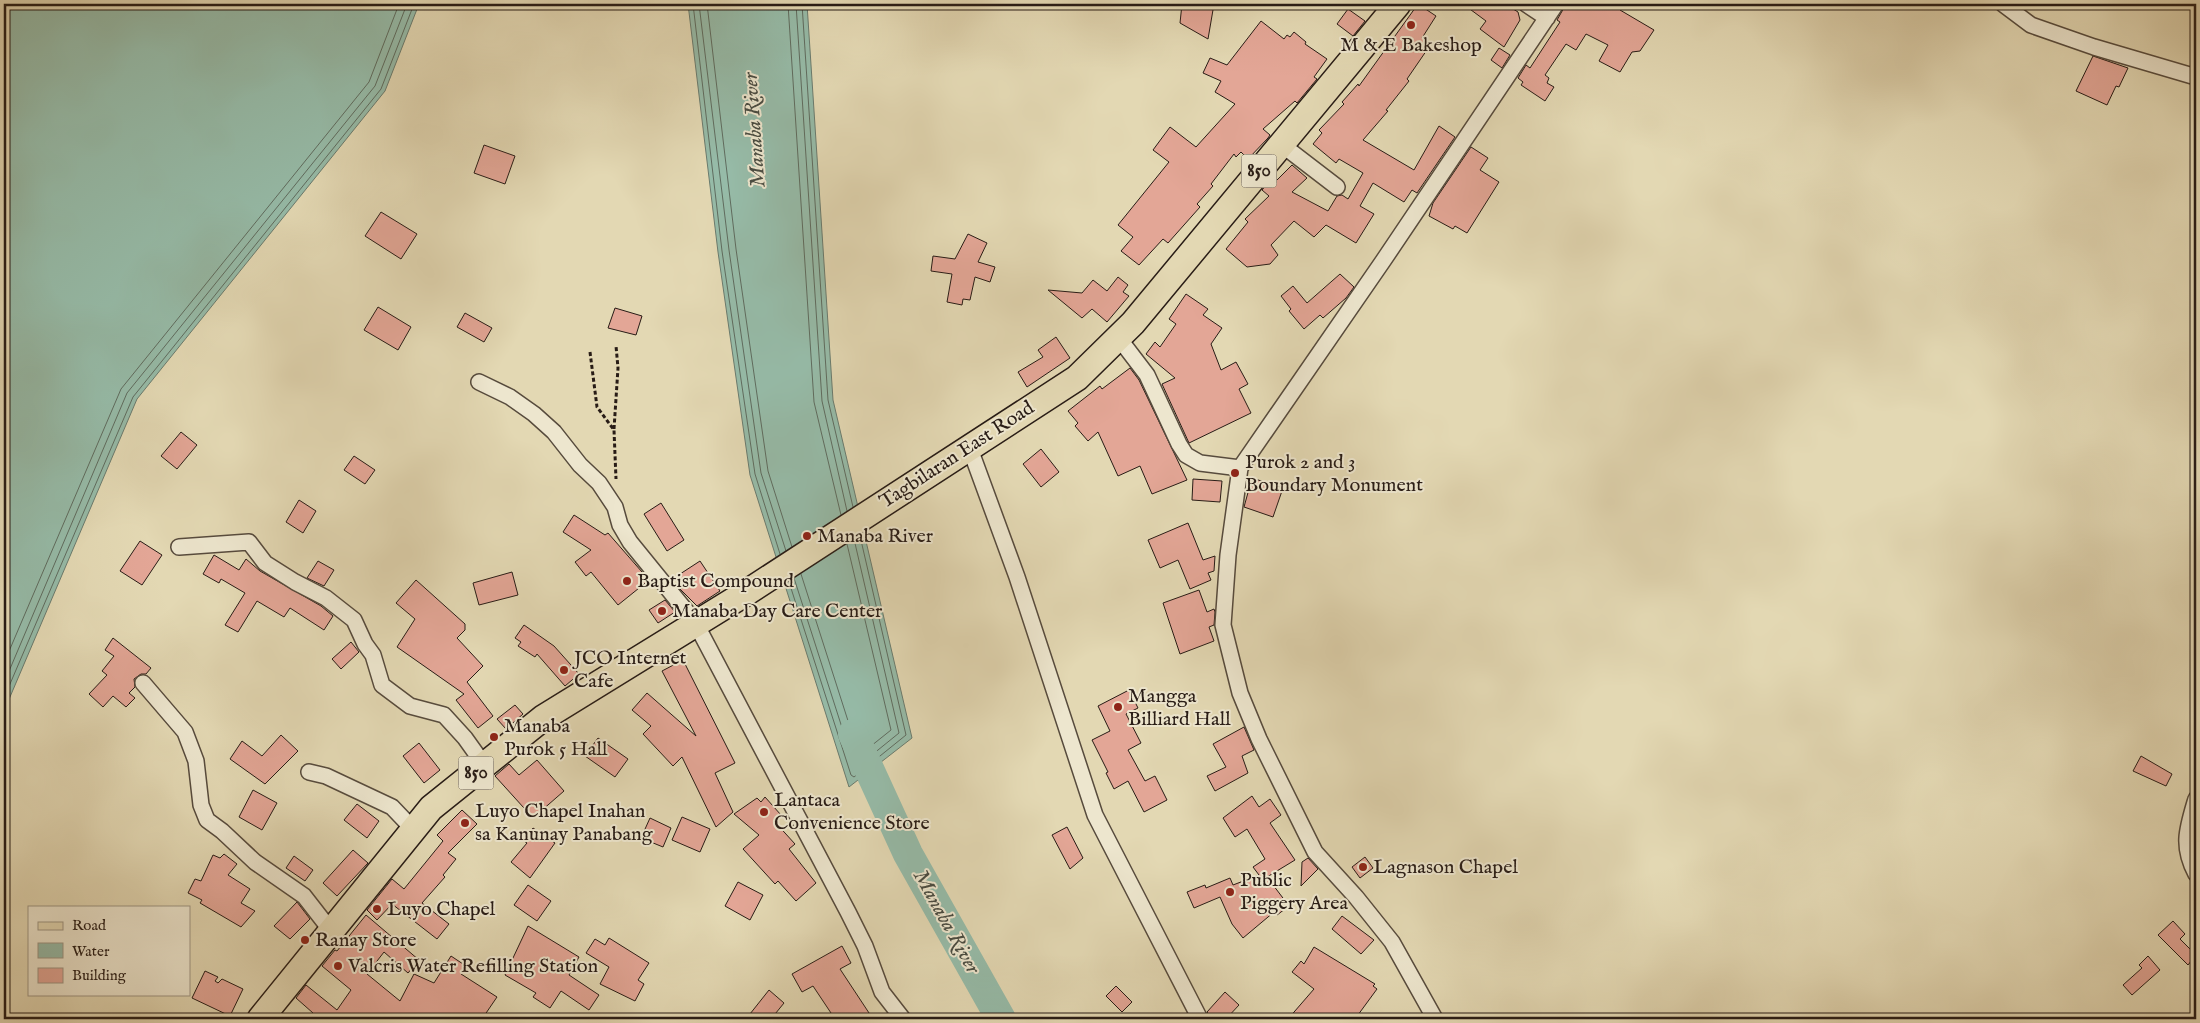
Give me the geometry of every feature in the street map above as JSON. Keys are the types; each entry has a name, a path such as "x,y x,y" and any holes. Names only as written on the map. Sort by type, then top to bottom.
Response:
{"main road":[{"name":"Tagbilaran East Road","path":"260,1019 431,808 543,718 695,622 749,591 1077,378 1133,324 1398,4"}],"street":[{"path":"1526,4 1547,18"},
{"path":"1435,1019 1392,942 1356,897 1315,852 1289,803 1240,693 1223,625 1228,555 1240,468 1389,253 1556,4"},
{"path":"2003,4 2030,25 2094,47 2196,76"},
{"path":"1281,144 1337,187"},
{"path":"1118,337 1147,375 1186,455 1200,463 1240,468"},
{"path":"479,382 510,397 554,432 580,465 599,483 615,507 620,525 630,542 695,622 848,912 865,946 882,992 903,1019"},
{"path":"964,450 1020,586 1095,815 1200,1019"},
{"path":"179,546 250,542 265,562 295,582 326,598 354,620 364,644 373,655 382,686 410,706 444,715 465,738 485,766"},
{"path":"143,683 185,732 196,761 201,805 206,820 222,830 255,862 304,896 332,932"},
{"path":"309,772 326,776 392,807 413,829"},
{"path":"2196,799 2186,842 2189,861 2196,874"}],"path":[{"path":"615,507 616,457 614,430 618,368 616,346"},
{"path":"590,352 597,407 614,430"}],"water":[{"path":"4,4 419,4 385,91 137,399 4,711"},
{"path":"688,4 807,4 833,400 912,738 849,787 750,475 718,252"}],"building":[{"path":"1182,4 1214,4 1208,39 1180,23"},
{"path":"1418,4 1436,16 1422,38 1431,44 1407,79 1409,81 1386,110 1388,111 1363,140 1414,170 1439,126 1455,137 1417,193 1412,190 1404,202 1373,183 1360,206 1374,214 1356,243 1326,225 1314,237 1294,221 1271,245 1278,255 1270,264 1247,267 1226,249 1248,222 1245,219 1269,196 1262,190 1274,176 1277,180 1292,165 1307,178 1292,192 1328,211 1337,196 1342,195 1348,199 1363,173 1339,159 1336,163 1313,144 1322,133 1319,130 1344,104 1342,102 1358,84 1359,86"},
{"path":"1463,4 1505,4 1518,12 1520,20 1504,47 1480,29 1486,21"},
{"path":"1572,4 1624,4 1620,10 1654,30 1640,51 1632,52 1620,72 1599,61 1608,45 1586,34 1576,50 1566,44 1545,75 1549,78 1547,83 1554,87 1545,101 1521,85 1523,82 1518,78 1526,65 1530,68 1560,22 1557,20 1565,6 1569,9"},
{"path":"1348,9 1365,21 1353,36 1337,24"},
{"path":"1261,21 1284,39 1287,35 1290,37 1294,32 1306,42 1305,44 1327,59 1314,77 1317,79 1297,103 1295,101 1263,129 1270,135 1248,159 1241,152 1236,157 1234,154 1211,184 1213,186 1197,204 1200,207 1168,243 1163,239 1139,265 1121,251 1133,237 1118,225 1169,162 1153,150 1170,127 1196,147 1235,104 1215,92 1221,81 1203,73 1210,58 1227,65"},
{"path":"1499,48 1510,55 1502,68 1491,60"},
{"path":"2093,56 2128,68 2119,87 2116,86 2107,105 2076,91"},
{"path":"484,145 515,156 505,184 474,173"},
{"path":"1471,147 1488,158 1480,170 1499,182 1467,233 1455,226 1453,229 1429,216 1433,203"},
{"path":"381,212 417,234 401,259 365,236"},
{"path":"968,234 987,243 978,262 995,267 990,282 975,277 970,300 963,299 962,305 947,302 952,274 931,271 933,256 955,259"},
{"path":"1340,274 1354,287 1346,298 1323,318 1320,315 1304,329 1289,311 1291,309 1281,296 1293,286 1307,303"},
{"path":"1118,277 1128,285 1123,292 1129,296 1107,322 1092,309 1082,318 1048,290 1082,293 1093,280 1107,291"},
{"path":"1186,294 1208,309 1203,315 1222,328 1211,344 1221,370 1236,362 1248,384 1239,389 1251,413 1189,443 1162,384 1175,378 1146,354 1155,342 1160,347 1176,324 1169,319"},
{"path":"378,307 411,327 398,350 364,330"},
{"path":"615,308 642,316 636,335 608,328"},
{"path":"465,313 492,328 484,342 457,327"},
{"path":"1056,337 1070,358 1027,387 1018,372 1043,357 1038,350"},
{"path":"1130,368 1139,380 1187,480 1152,494 1140,466 1118,476 1098,432 1088,441 1075,426 1078,423 1068,411 1100,386 1102,389"},
{"path":"181,432 197,445 177,469 161,456"},
{"path":"1041,449 1059,472 1041,487 1023,464"},
{"path":"354,456 375,470 365,484 344,470"},
{"path":"1252,478 1283,488 1273,517 1244,507"},
{"path":"1193,479 1222,481 1220,502 1192,500"},
{"path":"299,500 316,511 303,533 286,522"},
{"path":"661,503 684,540 667,551 644,514"},
{"path":"574,515 605,535 608,533 649,580 618,605 591,572 586,576 575,562 591,550 563,532"},
{"path":"1188,523 1203,560 1215,556 1214,571 1208,573 1211,580 1190,589 1178,560 1160,568 1148,540"},
{"path":"140,541 162,555 142,585 120,571"},
{"path":"214,555 239,570 246,559 260,571 321,606 333,616 324,630 290,608 284,617 257,601 238,632 225,625 245,593 221,579 219,583 203,574"},
{"path":"318,561 334,570 324,586 307,578"},
{"path":"700,561 720,591 697,606 680,589 684,587 677,576"},
{"path":"512,572 518,595 479,605 473,583"},
{"path":"416,580 465,624 465,630 457,638 483,666 467,682 493,716 478,728 456,700 464,694 397,647 415,619 396,603"},
{"path":"1199,590 1207,612 1214,609 1215,612 1214,625 1209,627 1214,641 1180,654 1163,603"},
{"name":"Manaba Day Care Center","path":"665,600 675,612 658,623 649,610"},
{"path":"524,625 554,646 579,674 565,686 537,654 535,657 518,646 521,642 515,638"},
{"path":"113,638 151,668 146,674 141,674 134,679 135,687 129,693 135,698 126,707 113,696 103,707 89,694 107,675 102,671 114,656 105,650"},
{"path":"351,642 359,652 341,669 332,659"},
{"path":"683,660 735,763 715,773 733,812 716,827 682,757 673,766 643,734 651,726 632,710 647,693 696,736 662,671"},
{"path":"1129,690 1138,708 1126,714 1141,743 1128,750 1145,781 1155,776 1167,800 1144,812 1128,781 1114,789 1092,740 1110,731 1098,706"},
{"path":"515,705 523,714 506,729 497,719"},
{"path":"1244,727 1254,750 1242,756 1248,773 1215,791 1207,776 1226,767 1213,744"},
{"path":"281,735 298,751 265,784 230,759 242,741 262,756"},
{"path":"598,738 628,759 615,777 585,756"},
{"path":"419,743 440,770 424,783 403,756"},
{"path":"2141,756 2172,774 2166,786 2133,771"},
{"path":"537,760 564,791 533,818 495,776 509,764 519,775"},
{"path":"253,790 277,803 262,830 239,817"},
{"path":"1252,796 1259,807 1270,799 1281,815 1270,823 1295,860 1267,877 1289,906 1277,915 1274,912 1243,938 1232,924 1220,897 1194,908 1187,892 1205,885 1206,888 1230,878 1233,885 1259,875 1253,867 1265,859 1247,829 1235,837 1223,818"},
{"path":"765,797 781,815 775,822 795,844 789,849 816,883 796,901 778,881 775,884 743,849 759,835 734,814 757,798 761,802"},
{"path":"357,804 379,821 367,838 344,820"},
{"path":"462,810 477,824 448,853 456,859 443,875 445,877 422,903 449,924 437,939 392,904 377,920 367,910 392,879 404,889 443,841 437,835"},
{"path":"682,817 710,829 700,852 672,840"},
{"path":"650,818 671,828 663,847 641,838"},
{"path":"1067,827 1083,858 1070,869 1052,835"},
{"path":"533,828 555,843 530,878 511,862 527,843 524,841"},
{"path":"353,850 368,863 337,896 323,883"},
{"path":"224,854 237,864 228,875 250,889 241,903 255,911 241,927 200,903 202,900 188,893 195,879 201,881 213,855 220,858"},
{"path":"294,856 313,870 305,881 286,868"},
{"name":"Lagnason Chapel","path":"1365,857 1373,868 1360,878 1352,867"},
{"path":"1308,858 1318,869 1301,886 1302,862"},
{"path":"738,882 763,895 750,920 725,906"},
{"path":"528,885 551,901 537,921 514,905"},
{"path":"297,902 310,919 290,939 274,926"},
{"path":"366,915 419,960 408,973 384,952 367,974 400,1001 414,974 434,983 451,956 466,966 461,974 497,997 482,1019 309,1019 313,1013 296,998 306,985 337,1010 351,990 322,966 335,950 337,951"},
{"path":"1342,916 1374,940 1361,954 1332,929"},
{"path":"2173,921 2185,934 2180,939 2196,955 2188,965 2158,935"},
{"path":"528,926 579,957 569,975 599,995 589,1010 561,991 550,1008 533,997 536,993 505,975"},
{"path":"609,938 649,963 638,980 644,984 635,1001 600,984 609,967 586,953 595,939 605,945"},
{"path":"842,946 851,963 840,969 873,1019 835,1019 813,986 802,992 792,974"},
{"path":"1314,947 1375,984 1373,986 1377,989 1355,1019 1288,1019 1314,989 1292,972 1301,961 1304,964"},
{"path":"2148,956 2160,970 2132,995 2123,985 2142,968 2139,965"},
{"path":"205,971 218,977 215,981 218,983 222,979 243,989 230,1016 192,998"},
{"path":"1116,986 1132,1002 1122,1012 1106,996"},
{"path":"769,990 784,1003 771,1019 746,1019"},
{"path":"1225,992 1239,1005 1226,1019 1212,1019 1207,1012"}],"waterway":[{"name":"Manaba River","path":"853,734 908,854 1001,1019"}],"place":[{"name":"M & E Bakeshop","path":"1411,25"},
{"name":"Purok 2 and 3 Boundary Monument","path":"1235,473"},
{"name":"Manaba River","path":"807,536"},
{"name":"Baptist Compound","path":"627,581"},
{"name":"Manaba Day Care Center","path":"662,611"},
{"name":"JCO Internet Cafe","path":"564,670"},
{"name":"Mangga Billiard Hall","path":"1118,707"},
{"name":"Manaba Purok 5 Hall","path":"494,737"},
{"name":"Lantaca Convenience Store","path":"764,812"},
{"name":"Luyo Chapel Inahan sa Kanunay Panabang","path":"465,823"},
{"name":"Lagnason Chapel","path":"1363,867"},
{"name":"Public Piggery Area","path":"1230,892"},
{"name":"Luyo Chapel","path":"377,909"},
{"name":"Ranay Store","path":"305,940"},
{"name":"Valcris Water Refilling Station","path":"338,966"}]}
